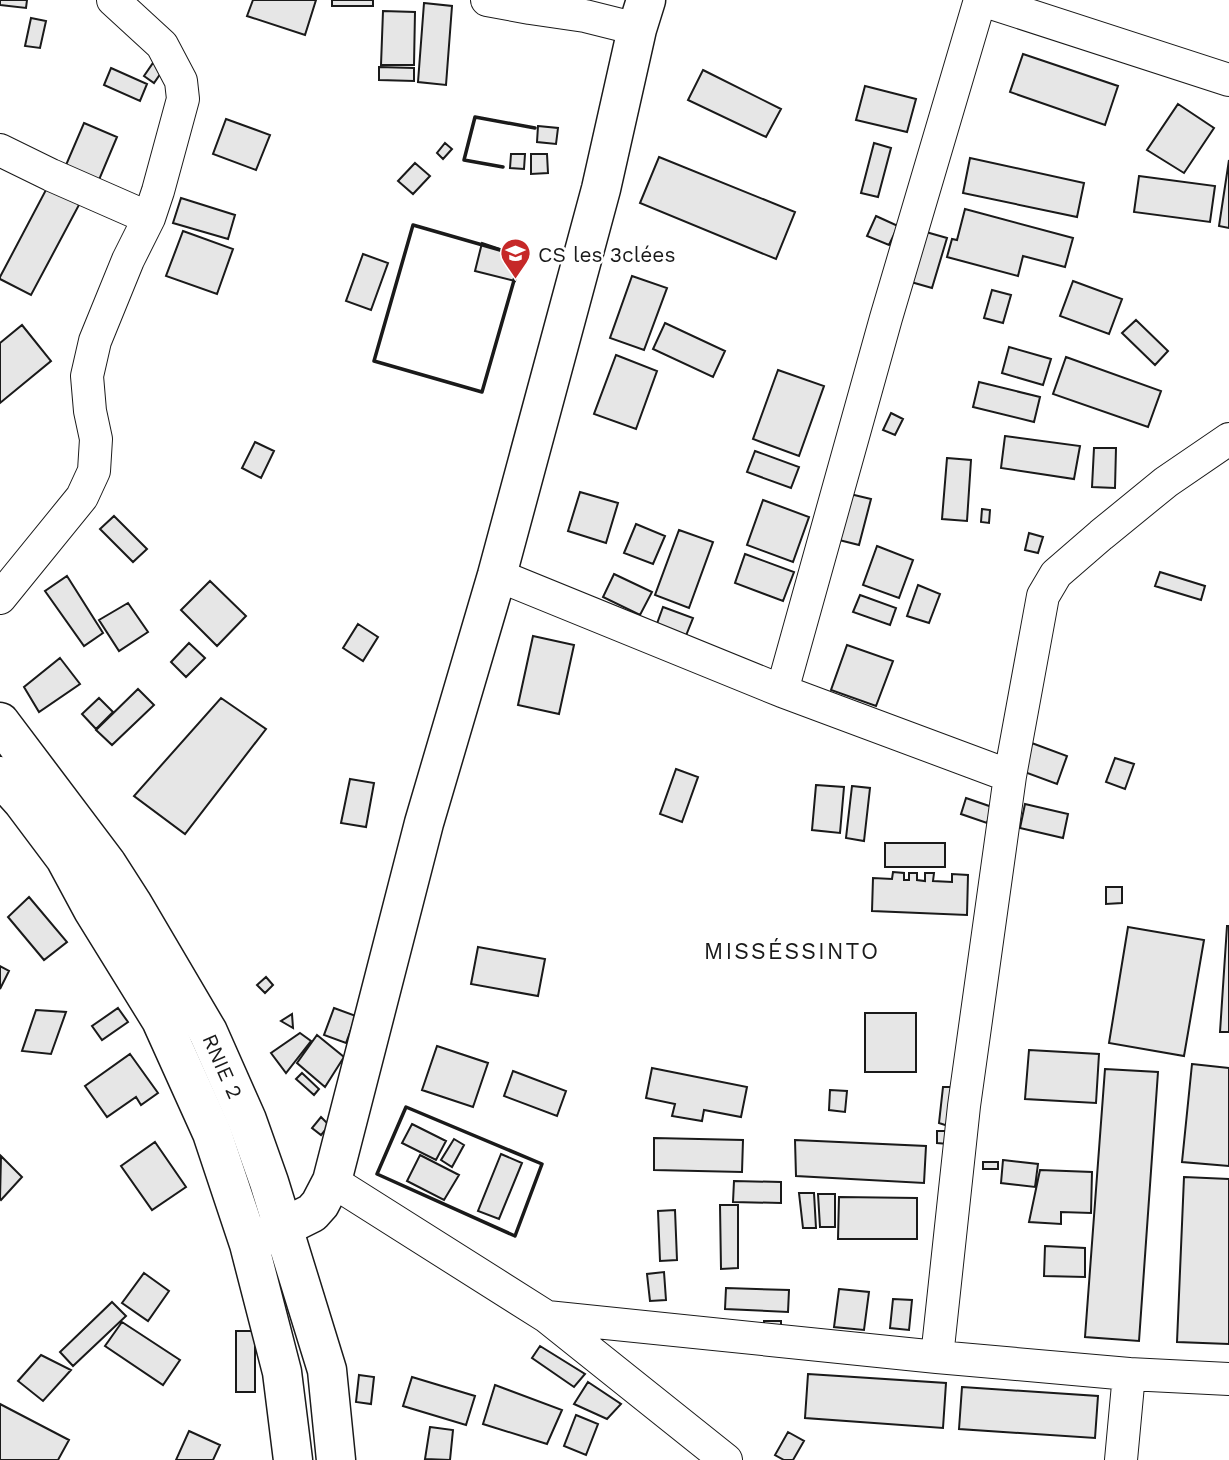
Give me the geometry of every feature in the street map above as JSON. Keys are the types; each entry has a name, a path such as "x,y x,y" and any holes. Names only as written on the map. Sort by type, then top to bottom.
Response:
{"main road":[{"path":"249,1244 312,1213 332,1181 424,823 496,575 601,189 642,15"},
{"name":"RNIE 2","path":"0,722 107,864 208,1031 247,1120 284,1228 327,1370 336,1460"},
{"name":"RNIE 2","path":"0,776 65,859 161,1020 212,1132 249,1244 282,1372 293,1460"}],"street":[{"path":"0,598 82,497 94,471 96,439 87,376 95,341 128,260 149,218 183,99 181,80 162,45 113,0"},
{"path":"487,0 585,16 642,15"},
{"path":"782,691 886,318 981,0 1229,80"},
{"path":"0,150 149,218"},
{"path":"937,1357 964,1106 1010,776 1043,596 1056,574 1166,482 1229,439"},
{"path":"496,575 782,691 1010,776"},
{"path":"332,1181 547,1317 726,1460"},
{"path":"547,1317 937,1357 1129,1374 1229,1379"},
{"path":"1121,1460 1129,1374"}],"building":[{"path":"0,0 27,0 26,8 0,5"},
{"path":"253,0 316,0 305,35 247,16"},
{"path":"332,0 373,0 373,6 332,6"},
{"path":"424,3 452,6 446,85 418,82"},
{"path":"383,11 415,12 414,65 381,65"},
{"path":"31,18 46,21 40,48 25,46"},
{"path":"1023,54 1118,86 1105,125 1010,92"},
{"path":"155,60 165,67 154,83 144,76"},
{"path":"379,67 414,68 414,81 379,80"},
{"path":"111,68 147,84 140,101 104,85"},
{"path":"703,70 781,109 766,137 688,100"},
{"path":"865,86 916,99 907,132 856,120"},
{"path":"1178,104 1214,128 1184,173 1147,150"},
{"path":"226,119 270,135 256,170 213,154"},
{"path":"84,123 117,137 96,187 63,172"},
{"path":"538,126 558,128 556,144 537,142"},
{"path":"445,143 452,149 443,159 437,153"},
{"path":"874,143 891,148 878,197 861,193"},
{"path":"511,154 525,154 524,169 510,168"},
{"path":"531,154 547,154 548,173 531,174"},
{"path":"659,157 795,212 776,259 640,203"},
{"path":"970,158 1084,183 1077,217 963,193"},
{"path":"1229,160 1229,228 1219,226"},
{"path":"415,163 430,176 413,194 398,181"},
{"path":"1139,176 1215,186 1210,222 1134,212"},
{"path":"48,186 80,203 31,295 0,277"},
{"path":"181,198 235,215 228,239 173,223"},
{"path":"965,209 1073,238 1065,267 1023,256 1018,276 947,257 952,239 957,240"},
{"path":"876,216 898,226 889,245 867,236"},
{"path":"183,231 233,249 217,294 166,276"},
{"path":"926,232 947,238 932,288 911,282"},
{"path":"482,243 521,256 515,281 475,271"},
{"path":"363,254 388,263 371,310 346,301"},
{"path":"632,276 667,288 644,350 610,338"},
{"path":"1073,281 1122,299 1109,334 1060,316"},
{"path":"992,290 1011,295 1003,323 984,318"},
{"path":"1136,320 1168,351 1155,365 1122,333"},
{"path":"665,323 725,351 713,377 653,349"},
{"path":"22,325 51,361 0,403 0,343"},
{"path":"1009,347 1051,359 1043,385 1002,373"},
{"path":"616,355 657,371 636,429 594,414"},
{"path":"1066,357 1161,391 1148,427 1053,394"},
{"path":"778,370 824,386 799,456 753,439"},
{"path":"979,382 1040,397 1034,422 973,407"},
{"path":"891,413 903,419 895,435 883,430"},
{"path":"1005,436 1080,446 1074,479 1001,468"},
{"path":"255,442 274,451 261,478 242,468"},
{"path":"1094,448 1116,448 1115,488 1092,487"},
{"path":"755,451 799,467 791,488 747,472"},
{"path":"947,458 971,460 967,521 942,519"},
{"path":"580,492 618,503 606,543 568,531"},
{"path":"850,494 871,499 859,545 839,540"},
{"path":"763,500 809,517 793,562 747,545"},
{"path":"982,509 990,510 989,523 981,522"},
{"path":"114,516 147,549 133,562 100,529"},
{"path":"636,524 665,536 653,564 624,553"},
{"path":"679,530 713,542 689,608 655,595"},
{"path":"1029,533 1043,537 1038,553 1025,550"},
{"path":"877,546 913,560 899,598 863,585"},
{"path":"745,554 794,572 783,601 735,583"},
{"path":"1160,572 1205,586 1201,600 1155,586"},
{"path":"614,574 652,592 640,615 603,597"},
{"path":"67,576 103,633 84,646 45,591"},
{"path":"210,581 246,616 217,646 181,610"},
{"path":"918,585 940,594 929,623 907,616"},
{"path":"860,595 896,608 890,625 853,612"},
{"path":"128,603 148,632 119,651 99,620"},
{"path":"663,607 693,618 683,643 654,632"},
{"path":"358,624 378,637 363,661 343,648"},
{"path":"533,636 574,645 559,714 518,705"},
{"path":"189,643 205,658 186,677 171,662"},
{"path":"847,645 893,661 876,706 831,690"},
{"path":"60,658 80,684 39,712 24,687"},
{"path":"138,689 154,705 112,745 96,730"},
{"path":"99,698 113,712 96,729 82,714"},
{"path":"221,698 266,729 185,834 134,796"},
{"path":"1029,742 1067,756 1057,784 1019,770"},
{"path":"1115,758 1134,764 1125,789 1106,782"},
{"path":"676,769 698,777 682,822 660,814"},
{"path":"350,779 374,783 366,827 341,823"},
{"path":"816,785 844,787 840,833 812,830"},
{"path":"852,786 870,788 864,841 846,838"},
{"path":"966,798 992,807 987,823 961,814"},
{"path":"1025,804 1068,814 1063,838 1020,828"},
{"path":"885,843 945,843 945,867 885,867"},
{"path":"893,872 904,873 904,880 909,880 909,873 917,873 917,880 925,881 925,873 934,873 933,881 952,882 952,874 968,875 967,915 872,911 873,878 892,879"},
{"path":"1106,887 1122,887 1122,903 1106,904"},
{"path":"29,897 67,942 44,960 8,917"},
{"path":"1227,926 1229,1032 1220,1032"},
{"path":"1128,927 1204,940 1184,1056 1109,1043"},
{"path":"478,947 545,959 538,996 471,984"},
{"path":"0,966 9,971 0,989"},
{"path":"266,977 273,985 265,993 257,985"},
{"path":"118,1008 128,1022 102,1040 92,1026"},
{"path":"334,1008 356,1016 346,1043 324,1035"},
{"path":"36,1010 66,1012 51,1054 22,1051"},
{"path":"865,1013 916,1013 916,1072 865,1072"},
{"path":"292,1014 293,1028 281,1021"},
{"path":"300,1033 311,1041 286,1073 271,1053"},
{"path":"317,1035 344,1057 325,1087 297,1063"},
{"path":"437,1046 488,1063 473,1107 422,1090"},
{"path":"1029,1050 1099,1054 1096,1103 1025,1099"},
{"path":"130,1054 158,1093 141,1105 136,1097 107,1117 85,1086"},
{"path":"1192,1064 1229,1068 1229,1166 1182,1162"},
{"path":"652,1068 747,1087 741,1117 704,1110 702,1121 672,1116 675,1104 646,1098"},
{"path":"1105,1069 1158,1072 1139,1341 1085,1337"},
{"path":"513,1071 566,1091 557,1116 504,1096"},
{"path":"302,1073 319,1089 314,1095 296,1079"},
{"path":"943,1087 954,1087 951,1127 939,1123"},
{"path":"830,1090 847,1091 845,1112 829,1110"},
{"path":"321,1117 329,1125 321,1135 312,1128"},
{"path":"412,1124 446,1141 436,1160 402,1143"},
{"path":"937,1131 948,1131 948,1144 937,1143"},
{"path":"654,1138 743,1140 742,1172 654,1170"},
{"path":"454,1139 464,1145 452,1167 441,1160"},
{"path":"795,1140 926,1146 924,1183 796,1176"},
{"path":"155,1142 186,1187 152,1210 121,1166"},
{"path":"501,1154 522,1163 499,1219 478,1211"},
{"path":"420,1155 459,1175 444,1200 407,1181"},
{"path":"1,1156 22,1177 1,1200 0,1199"},
{"path":"1003,1160 1038,1164 1035,1187 1001,1183"},
{"path":"983,1162 998,1162 998,1169 983,1169"},
{"path":"1040,1170 1092,1172 1091,1213 1061,1212 1061,1224 1029,1222"},
{"path":"1184,1177 1229,1179 1229,1344 1177,1342"},
{"path":"734,1181 781,1182 781,1203 733,1202"},
{"path":"799,1193 814,1193 816,1228 803,1228"},
{"path":"818,1194 835,1194 835,1227 820,1227"},
{"path":"839,1197 917,1198 917,1239 838,1239"},
{"path":"720,1205 738,1205 738,1268 721,1269"},
{"path":"675,1210 677,1260 660,1261 658,1211"},
{"path":"1045,1246 1085,1248 1085,1277 1044,1276"},
{"path":"664,1272 666,1300 650,1301 647,1274"},
{"path":"144,1273 169,1291 148,1321 122,1303"},
{"path":"726,1288 789,1290 788,1312 725,1309"},
{"path":"839,1289 869,1292 864,1330 834,1327"},
{"path":"893,1299 912,1300 909,1330 890,1328"},
{"path":"112,1302 126,1316 73,1366 60,1352"},
{"path":"764,1321 781,1321 781,1327 764,1327"},
{"path":"122,1322 180,1360 163,1385 105,1346"},
{"path":"236,1331 255,1331 255,1392 236,1392"},
{"path":"540,1346 585,1374 574,1387 532,1358"},
{"path":"41,1355 71,1370 43,1401 18,1381"},
{"path":"808,1374 946,1383 943,1428 805,1418"},
{"path":"359,1375 374,1377 371,1404 356,1402"},
{"path":"412,1377 475,1396 466,1425 403,1406"},
{"path":"588,1382 621,1404 607,1419 574,1404"},
{"path":"495,1385 562,1410 547,1444 483,1424"},
{"path":"962,1387 1098,1396 1095,1438 959,1429"},
{"path":"0,1404 69,1440 58,1460 0,1460"},
{"path":"576,1415 598,1424 586,1455 564,1446"},
{"path":"430,1427 453,1430 450,1460 425,1459"},
{"path":"189,1431 220,1445 213,1460 176,1460"},
{"path":"788,1432 804,1441 793,1460 784,1460 775,1455"}],"wall":[{"path":"503,167 464,160 475,117 535,128"},
{"path":"413,225 521,256 482,392 374,361 413,225"},
{"path":"406,1107 542,1164 515,1236 377,1174 406,1107"}],"place":[{"name":"CS les 3clées","path":"515,281"}],"district":[{"name":"MISSÉSSINTO","path":"792,951"}]}
